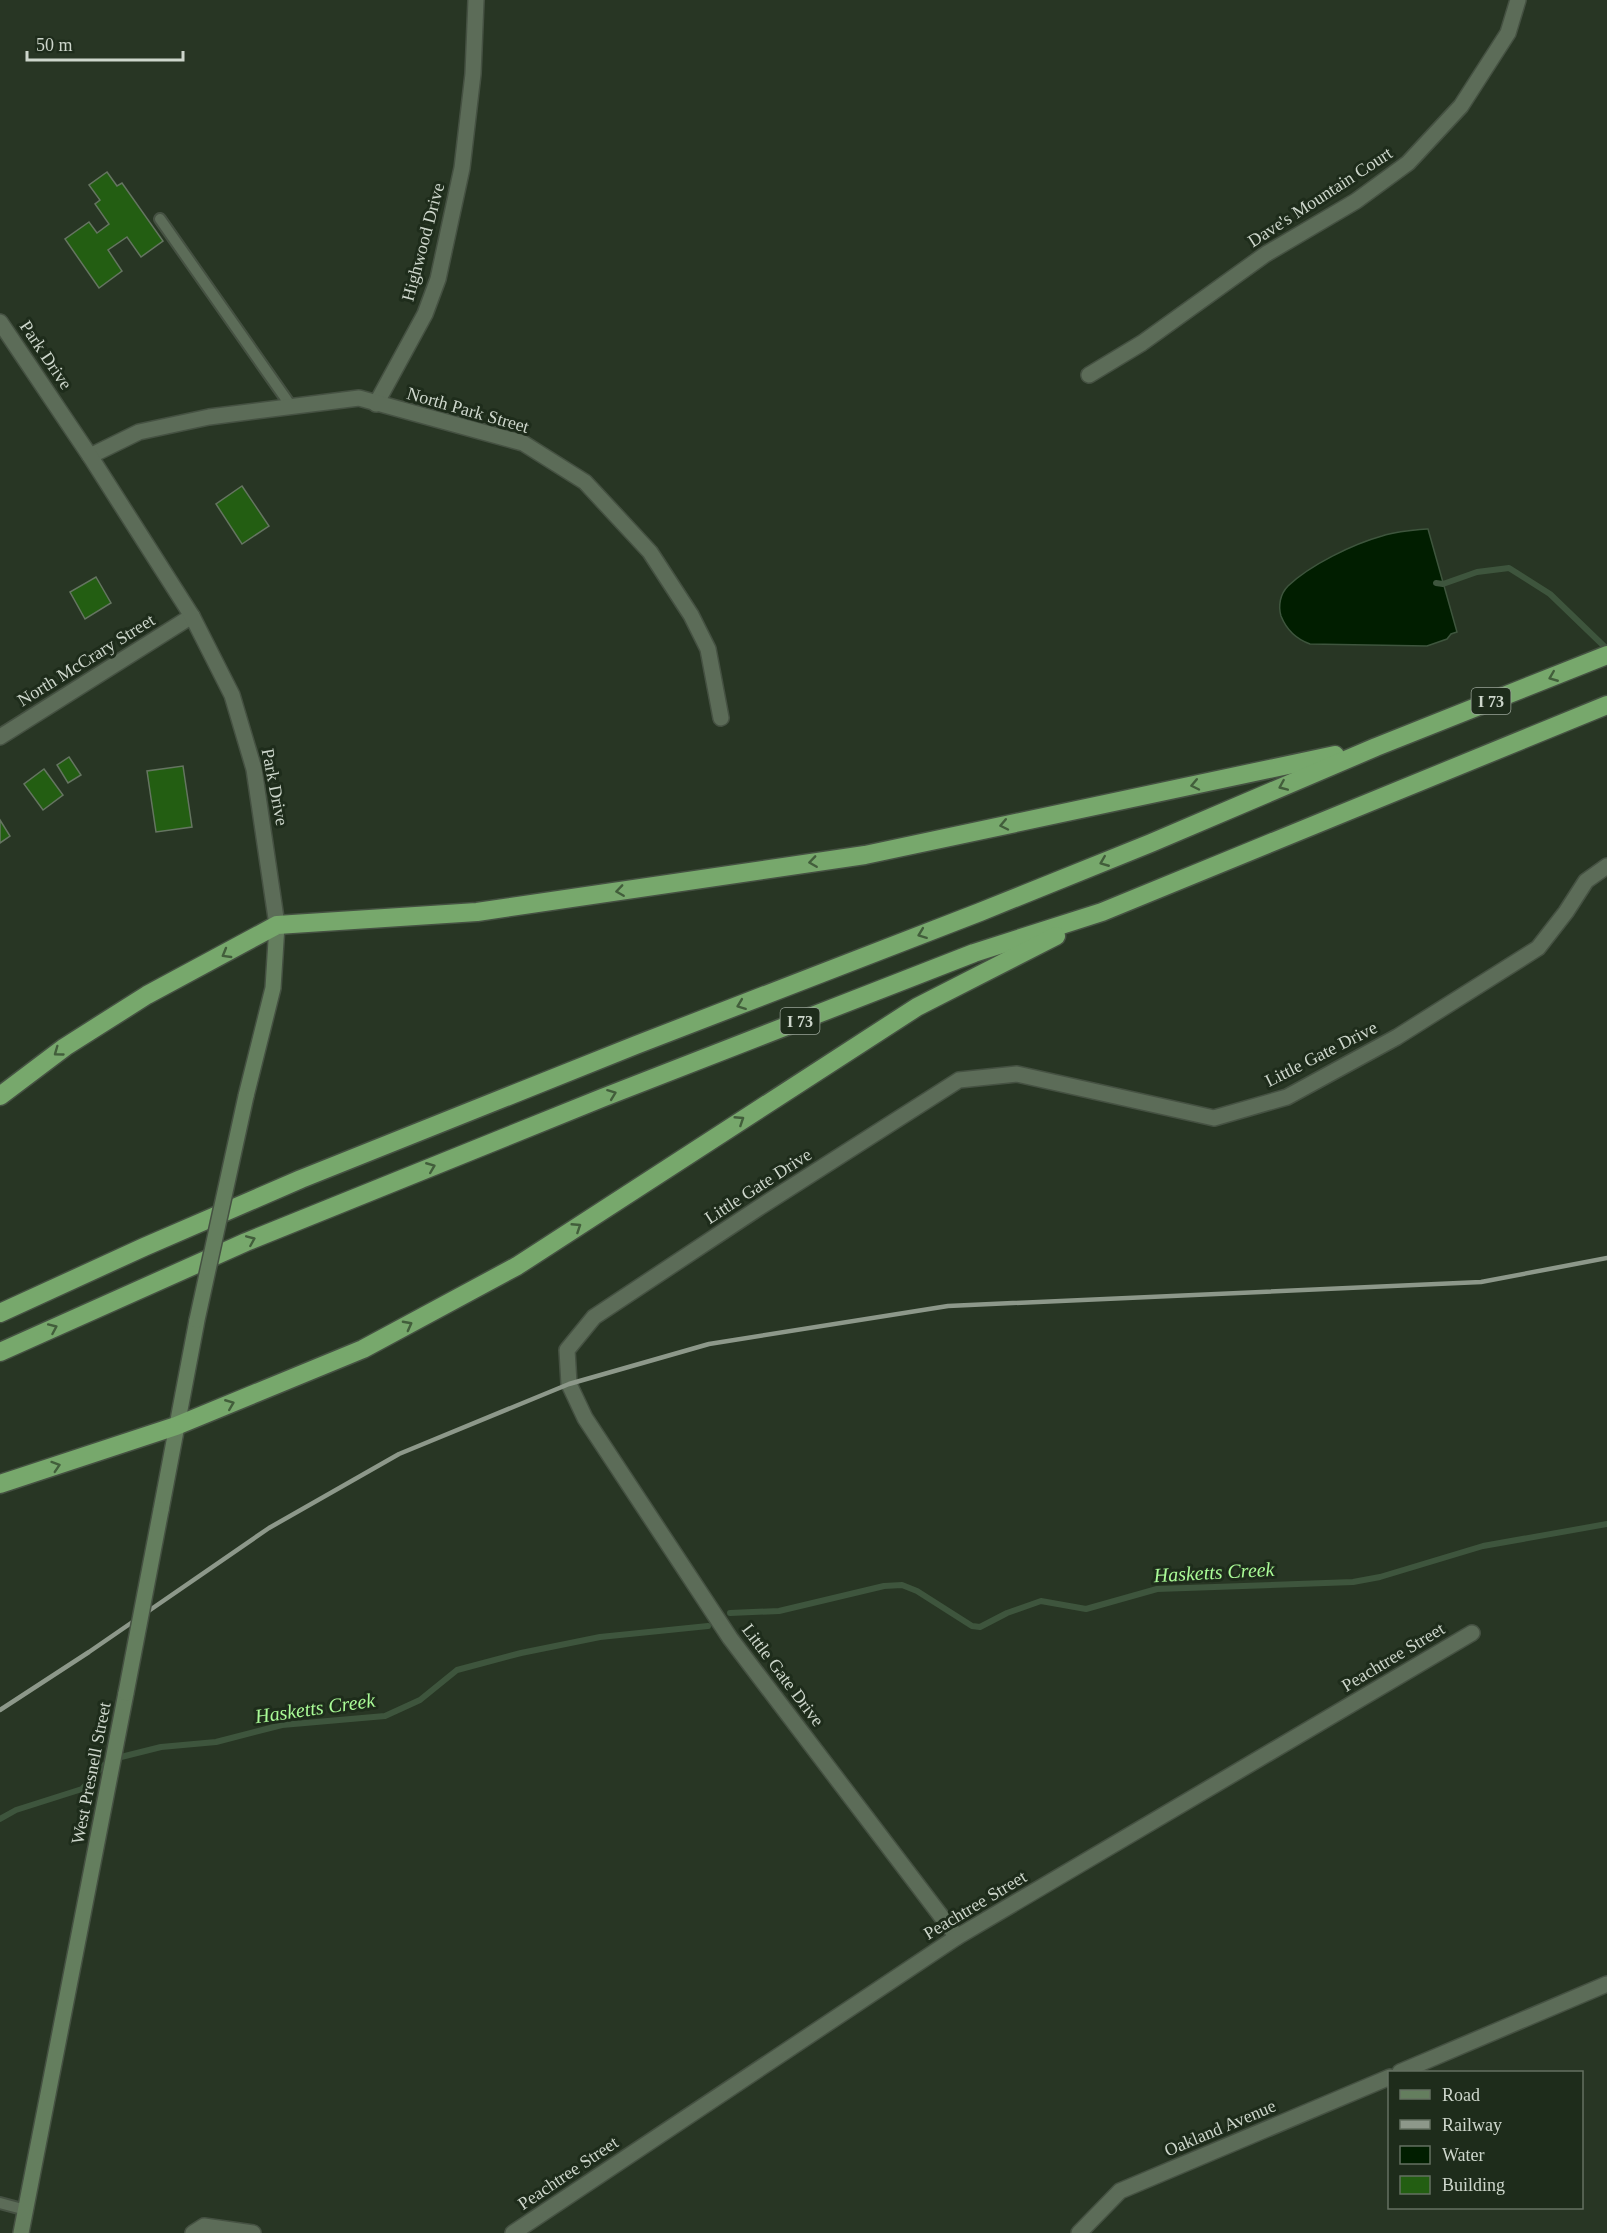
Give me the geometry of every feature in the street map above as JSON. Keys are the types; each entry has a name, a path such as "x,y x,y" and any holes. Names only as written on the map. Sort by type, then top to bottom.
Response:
{"highway":[{"name":"I 73","path":"0,1313 301,1179 636,1045 980,912 1141,847 1376,747 1607,655"},
{"name":"I 73","path":"0,1352 246,1242 602,1098 974,953 1102,912 1607,705"},
{"path":"0,1096 65,1047 147,995 277,925 477,912 865,855 1376,747"},
{"path":"0,1484 176,1426 363,1349 517,1266 917,1007 1102,912"}],"main road":[{"name":"Park Drive","path":"197,1320 246,1096 273,988 277,925"},
{"name":"West Presnell Street","path":"21,2233 197,1320"}],"street":[{"name":"Highwood Drive","path":"376,404 425,315 441,268 462,168 477,0"},
{"name":"Dave's Mountain Court","path":"1089,375 1142,343 1266,255 1356,201 1408,163 1461,106 1508,33 1518,0"},
{"name":"Park Drive","path":"0,322 90,456 192,616 232,695 254,769 277,925"},
{"path":"90,456 140,432 209,417 359,398 376,404"},
{"name":"North Park Street","path":"376,404 523,443 585,482 650,552 691,615 708,649 721,718"},
{"name":"North McCrary Street","path":"0,737 192,616"},
{"name":"Little Gate Drive","path":"957,1937 730,1638 585,1418 569,1384 567,1350 594,1317 760,1207 959,1080 1017,1074 1214,1118 1287,1097 1397,1037 1538,948 1586,881 1607,866"},
{"name":"Peachtree Street","path":"513,2233 957,1937 1472,1633"},
{"path":"1405,2071 1607,1984"},
{"name":"Oakland Avenue","path":"1079,2233 1120,2191 1388,2077"},
{"path":"193,2233 204,2226 253,2233"}],"lane":[{"path":"160,219 291,406"},
{"path":"0,2203 26,2210"}],"water":[{"path":"1428,529 1457,632 1451,634 1447,639 1427,646 1310,644 1296,637 1286,626 1280,612 1281,596 1288,586 1308,570 1345,550 1388,534"}],"building":[{"path":"107,172 117,186 122,183 163,241 141,257 127,237 108,250 122,271 99,288 65,239 89,222 97,233 109,224 95,204 100,200 89,185"},
{"path":"242,486 269,526 242,544 216,504"},
{"path":"96,577 111,603 85,619 70,592"},
{"path":"69,757 81,775 68,783 57,765"},
{"path":"183,766 192,827 156,832 147,771"},
{"path":"44,769 63,795 43,810 24,784"},
{"path":"0,820 10,836 0,843"}],"waterway":[{"path":"1436,583 1443,584 1477,572 1509,568 1550,594 1607,649"},
{"name":"Hasketts Creek","path":"730,1613 779,1611 884,1586 902,1585 917,1591 972,1626 980,1627 1007,1613 1041,1601 1086,1609 1157,1589 1353,1582 1380,1577 1483,1546 1607,1524"},
{"name":"Hasketts Creek","path":"0,1819 16,1810 82,1789 104,1765 121,1757 161,1747 216,1742 282,1725 385,1716 420,1700 457,1670 521,1653 600,1637 708,1626"}],"railway":[{"path":"0,1710 89,1652 269,1528 399,1454 569,1384 709,1344 948,1306 1481,1282 1607,1258"}]}
